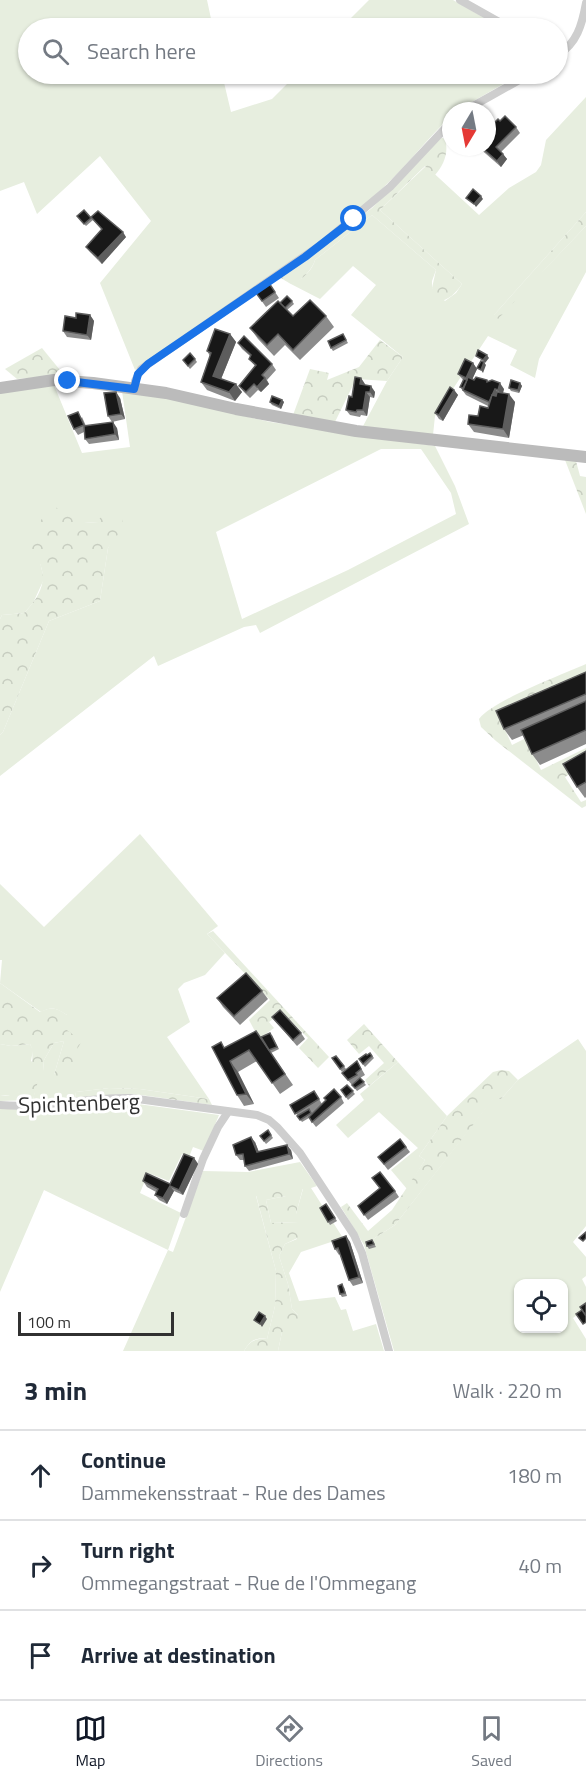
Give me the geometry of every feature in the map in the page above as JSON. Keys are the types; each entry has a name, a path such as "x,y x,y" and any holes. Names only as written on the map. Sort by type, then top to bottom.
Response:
{"main road":[{"path":"0,388 54,380 134,389 356,431 586,458"}],"street":[{"path":"460,0 492,18"},
{"path":"568,46 576,38 582,25 586,3"},
{"path":"480,102 512,84"},
{"path":"134,389 138,374 148,364 305,257 371,204 442,131"},
{"name":"Spichtenberg","path":"0,1105 17,1106 112,1098 154,1100 257,1115 269,1120 300,1153 354,1235 362,1253 388,1351"},
{"path":"184,1214 203,1159 228,1112"}],"green space":[{"path":"0,0 207,0 211,18 18,18 18,84 224,84 231,112 272,99 287,84 503,84 472,102 442,102 442,125 372,198 344,222 256,287 135,370 100,283 151,221 100,156 37,214 24,182 0,191"},
{"path":"369,0 453,0 484,18 351,18"},
{"path":"586,97 586,212 494,315 545,269 586,226 586,272 539,359 535,378 510,365 517,350 488,336 435,416 433,435 362,428 387,381 403,357 351,315 376,285 353,266 320,299 289,283 298,281 311,268 315,260 372,215 436,270 432,288 445,301 456,293 462,284 380,210 426,166 479,215 509,188 536,172 541,165 546,140"},
{"path":"440,137 442,138 442,156 445,156 435,175 425,166 380,210 462,284 452,296 438,302 432,288 436,270 372,215 315,260 302,279 289,283 280,278 372,208"},
{"path":"586,212 586,226 498,319 494,315"},
{"path":"380,340 403,357 387,381 356,379 334,424 293,415 310,369 329,373 327,380 359,367"},
{"path":"42,348 64,375 17,379 5,369"},
{"path":"54,385 82,453 130,447 122,391 174,400 270,422 435,446 455,486 469,524 260,633 256,625 244,627 158,666 154,656 0,776 0,735 49,621 100,601 108,548 113,539 98,522 84,523 39,558 44,579 33,603 24,613 2,615 0,619 0,392","holes":["381,449 421,449 451,493 456,514 348,570 242,619 216,532"]},
{"path":"565,460 576,461 580,476 586,477 586,514"},
{"path":"55,507 84,523 98,522 101,516 112,511 122,516 123,528 108,548 100,601 49,621 0,735 0,619 2,615 24,613 38,595 43,578 42,569 27,542 31,529"},
{"path":"586,664 586,686 502,723 512,745 526,738 541,770 586,748 586,764 565,777 581,802 586,800 586,806 582,808 496,741 481,727 479,719 513,696"},
{"path":"140,834 218,926 207,934 225,953 205,975 184,983 178,989 190,1022 167,1037 209,1099 140,1089 109,1088 76,1092 75,1098 33,1100 37,1081 15,1095 0,1095 0,1044 11,1046 30,1044 33,1050 31,1061 43,1071 44,1060 54,1043 64,1041 54,1075 75,1051 63,1028 67,1015 54,1009 41,1012 0,983 2,960 0,960 0,884 44,927"},
{"path":"213,931 329,1057 318,1068 299,1048 308,1038 282,1012 269,1022 274,1028 259,1039 249,1020 270,1000 207,934"},
{"path":"0,983 40,1012 54,1009 67,1015 69,1020 64,1028 82,1041 76,1051 83,1057 68,1077 59,1079 54,1075 64,1041 54,1043 44,1060 43,1071 39,1077 33,1070 30,1044 11,1046 0,1044"},
{"path":"364,1024 398,1062 369,1086 365,1080 384,1063 369,1046 359,1054 347,1040"},
{"path":"578,1039 586,1051 586,1226 573,1242 586,1257 586,1276 582,1279 586,1287 586,1308 573,1318 586,1339 586,1351 394,1351 364,1245 395,1225 494,1097 501,1099 518,1080"},
{"path":"398,1062 447,1116 419,1156 425,1160 407,1189 391,1170 418,1148 379,1112 348,1138 336,1125 364,1100 360,1094"},
{"path":"509,1071 518,1080 501,1099 494,1098 395,1225 364,1245 341,1207 347,1203 368,1231 392,1210 425,1160 419,1156 447,1116 493,1072"},
{"path":"38,1081 33,1100 0,1101 0,1095 17,1093 29,1082"},
{"path":"109,1088 140,1089 209,1099 212,1105 124,1094 75,1098 76,1092"},
{"path":"109,1103 138,1104 219,1115 204,1151 193,1147 189,1157 182,1154 169,1181 148,1173 140,1193 181,1213 168,1250 44,1190 0,1292 0,1108"},
{"path":"300,1162 317,1186 311,1188 343,1238 301,1252 289,1273 299,1301 335,1297 341,1310 346,1309 353,1331 376,1324 384,1351 278,1351 282,1332 298,1315 292,1309 288,1284 279,1256 285,1244 297,1239 298,1222 271,1223 266,1200 286,1196 286,1212 296,1214 303,1189 256,1196 276,1271 275,1306 267,1339 253,1340 244,1351 123,1351 168,1250 173,1252 203,1171 248,1172"},
{"path":"303,1188 296,1214 291,1217 286,1212 286,1196 266,1200 271,1223 298,1222 305,1226 306,1234 285,1244 279,1256 288,1284 292,1309 302,1323 299,1340 282,1332 278,1351 244,1351 253,1341 267,1339 275,1306 276,1271 256,1195"}],"building":[{"path":"505,116 516,127 496,147 496,121 498,119 500,121"},
{"path":"496,147 503,154 497,161 491,156 496,156"},
{"path":"473,189 481,196 474,204 466,198"},
{"path":"84,210 91,218 84,224 77,216"},
{"path":"98,211 123,232 98,258 86,247 102,229 91,217"},
{"path":"269,283 275,292 262,301 256,293"},
{"path":"287,296 292,301 285,308 280,303"},
{"path":"310,300 326,316 293,350 278,334 267,345 250,328 278,301 293,316"},
{"path":"76,313 90,315 87,335 63,331 65,316 76,318"},
{"path":"215,329 230,334 213,376 236,384 229,392 201,382 211,353 207,351"},
{"path":"343,334 346,340 331,348 328,341"},
{"path":"244,336 272,364 262,375 265,378 257,387 254,384 246,392 239,386 256,365 249,359 251,355 238,343"},
{"path":"478,350 487,355 483,360 476,356"},
{"path":"190,353 195,359 188,366 183,360"},
{"path":"465,359 473,363 466,378 458,374"},
{"path":"481,361 484,362 481,370 477,368"},
{"path":"355,377 361,378 360,384 371,386 370,392 366,392 363,410 356,412 346,410 349,396 352,397"},
{"path":"468,377 474,380 476,377 487,380 487,382 492,380 500,383 498,390 495,389 489,402 463,390"},
{"path":"464,379 467,380 463,388 460,387"},
{"path":"511,380 520,383 518,390 509,388"},
{"path":"450,387 454,390 439,415 435,413"},
{"path":"116,392 121,414 108,416 104,393"},
{"path":"497,392 509,394 503,429 468,424 469,415 478,416 480,406 488,408 492,395 496,396"},
{"path":"272,396 282,400 279,406 270,402"},
{"path":"78,412 84,425 74,429 68,416"},
{"path":"113,422 115,434 85,439 84,426"},
{"path":"586,672 586,694 504,729 496,711"},
{"path":"586,701 586,730 532,754 521,730"},
{"path":"586,751 586,782 577,787 563,764"},
{"path":"246,973 262,991 234,1016 217,998"},
{"path":"280,1010 301,1033 293,1040 272,1017"},
{"path":"256,1031 285,1074 272,1083 249,1050 230,1061 246,1094 237,1095 212,1047 221,1042 224,1048"},
{"path":"270,1033 277,1047 269,1050 261,1037"},
{"path":"370,1053 372,1056 363,1064 359,1059"},
{"path":"336,1056 344,1066 340,1069 332,1058"},
{"path":"357,1061 361,1069 356,1073 357,1075 348,1080 342,1073"},
{"path":"360,1078 364,1082 355,1088 352,1085"},
{"path":"347,1085 353,1091 346,1097 341,1090"},
{"path":"334,1089 341,1097 312,1122 309,1117"},
{"path":"314,1091 319,1099 295,1114 290,1105"},
{"path":"309,1109 311,1113 300,1120 297,1116"},
{"path":"268,1130 271,1135 264,1141 260,1136"},
{"path":"251,1137 257,1152 287,1145 289,1154 245,1166 243,1154 236,1155 233,1145"},
{"path":"400,1139 406,1147 384,1164 378,1157"},
{"path":"184,1154 194,1158 179,1190 170,1186 163,1198 155,1195 158,1189 143,1181 146,1173 170,1184"},
{"path":"380,1172 395,1191 364,1215 358,1206 380,1188 372,1178"},
{"path":"326,1204 335,1218 328,1222 320,1208"},
{"path":"586,1232 586,1238 583,1241 579,1238"},
{"path":"346,1236 359,1277 349,1280 338,1248 335,1249 332,1241"},
{"path":"372,1240 374,1244 367,1246 366,1242"},
{"path":"342,1284 345,1293 340,1294 338,1286"},
{"path":"586,1303 586,1316 580,1307"},
{"path":"582,1310 586,1316 586,1322 583,1324 576,1314"},
{"path":"259,1312 265,1316 260,1324 254,1320"}],"route":[{"path":"68,381 134,389 141,369 305,257 354,219"}]}
